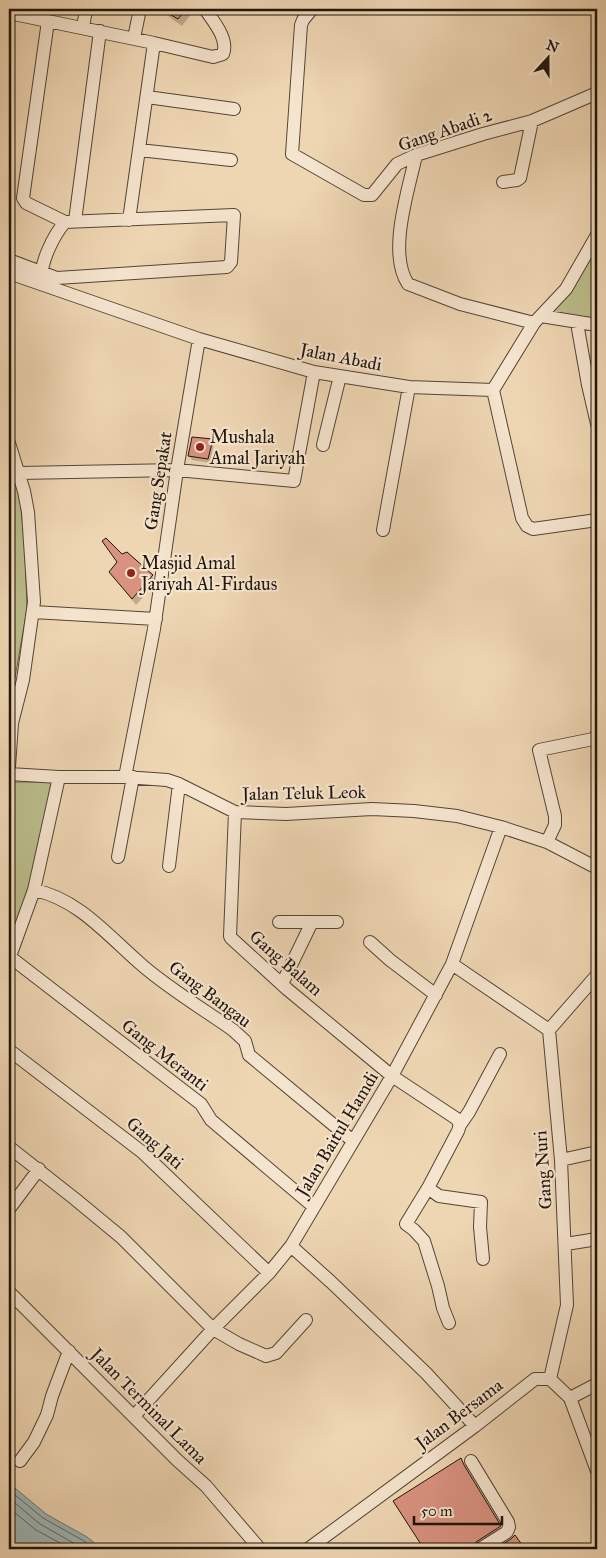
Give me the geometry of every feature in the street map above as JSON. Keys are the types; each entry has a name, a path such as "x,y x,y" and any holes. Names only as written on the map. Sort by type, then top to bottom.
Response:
{"street":[{"path":"83,28 86,9"},
{"path":"134,38 140,9"},
{"path":"9,13 32,13 48,21 154,42 213,57 223,54 225,48 222,36 205,9"},
{"name":"Gang Abadi 2","path":"312,9 303,20 301,26 292,154 364,196 372,195 397,164 416,155 532,121 597,93"},
{"path":"9,260 41,279 228,267 231,262 234,215 70,222 29,206 23,198 48,21"},
{"path":"41,279 54,236 70,222 100,32"},
{"path":"129,220 154,42"},
{"path":"146,98 234,109"},
{"path":"503,182 520,178 532,121"},
{"path":"139,150 231,160"},
{"path":"416,155 405,199 401,227 400,268 402,276 408,284 460,304 538,319 597,325"},
{"path":"597,235 566,289 538,319 492,390 522,518 526,526 533,529 597,520"},
{"name":"Jalan Abadi","path":"9,273 41,279 200,339 314,372 409,387 492,390"},
{"path":"577,323 597,424"},
{"name":"Gang Sepakat","path":"118,857 129,777 156,619 177,470 200,339"},
{"path":"19,473 177,470 294,481 314,372"},
{"path":"322,445 340,376"},
{"path":"384,530 409,387"},
{"path":"9,443 19,473 28,512 34,602 23,680 12,723 9,767"},
{"path":"33,612 156,619"},
{"path":"547,842 555,825 555,816 539,750 593,739 597,735"},
{"name":"Jalan Teluk Leok","path":"9,774 59,777 129,777 167,780 235,812 286,814 372,809 457,816 501,827 547,842 597,868"},
{"path":"9,958 34,890 59,777"},
{"path":"169,866 179,784"},
{"name":"Gang Balam","path":"235,812 230,936 233,941 392,1076 458,1119 460,1125"},
{"name":"Jalan Baitul Hamdi","path":"134,1416 213,1329 270,1273 292,1246 392,1076 452,964 501,827"},
{"name":"Gang Bangau","path":"34,890 51,893 82,911 144,967 233,1030 245,1041 249,1055 353,1141"},
{"path":"279,922 337,922"},
{"path":"282,984 312,922"},
{"path":"370,942 390,960 436,995"},
{"name":"Gang Meranti","path":"9,958 201,1104 211,1120 314,1207"},
{"path":"452,964 550,1030 597,976"},
{"name":"Gang Nuri","path":"550,1030 561,1160 566,1244 567,1305 550,1379"},
{"name":"Gang Jati","path":"9,1050 142,1152 270,1273"},
{"path":"449,1323 424,1241 406,1224 428,1188 460,1125 500,1054"},
{"path":"9,1147 121,1237 213,1329 239,1344 266,1356 276,1353 306,1320"},
{"path":"561,1160 597,1152"},
{"path":"9,1209 39,1170"},
{"path":"428,1188 439,1196 482,1202 480,1227 483,1259"},
{"path":"566,1244 597,1239"},
{"path":"292,1246 426,1373 475,1426"},
{"name":"Jalan Terminal Lama","path":"9,1292 206,1486 260,1549"},
{"path":"20,1461 34,1442 47,1416 52,1396 70,1352"},
{"name":"Jalan Bersama","path":"308,1549 475,1426 534,1379 550,1379"},
{"path":"550,1379 570,1398 597,1467"},
{"path":"570,1398 597,1384"},
{"path":"471,1461 508,1522 509,1528 507,1532 480,1549"}],"green space":[{"path":"597,247 597,321 549,313"},
{"path":"9,457 20,497 25,551 27,609 9,712"},
{"path":"9,782 51,782 44,824 34,865 9,945"}],"water":[{"path":"9,1483 46,1514 87,1537 102,1549 9,1549"}],"building":[{"path":"161,9 186,9 178,19"},
{"name":"Mushala Amal Jariyah","path":"192,437 213,439 208,459 188,456"},
{"name":"Masjid Amal Jariyah Al-Firdaus","path":"106,538 122,554 127,552 153,575 132,599 109,572 117,562 102,541"},
{"path":"461,1458 501,1526 476,1542 472,1549 424,1549 393,1501"},
{"path":"515,1535 525,1549 495,1549 511,1539"}],"place":[{"name":"Mushala Amal Jariyah","path":"200,447"},
{"name":"Masjid Amal Jariyah Al-Firdaus","path":"131,573"}]}
